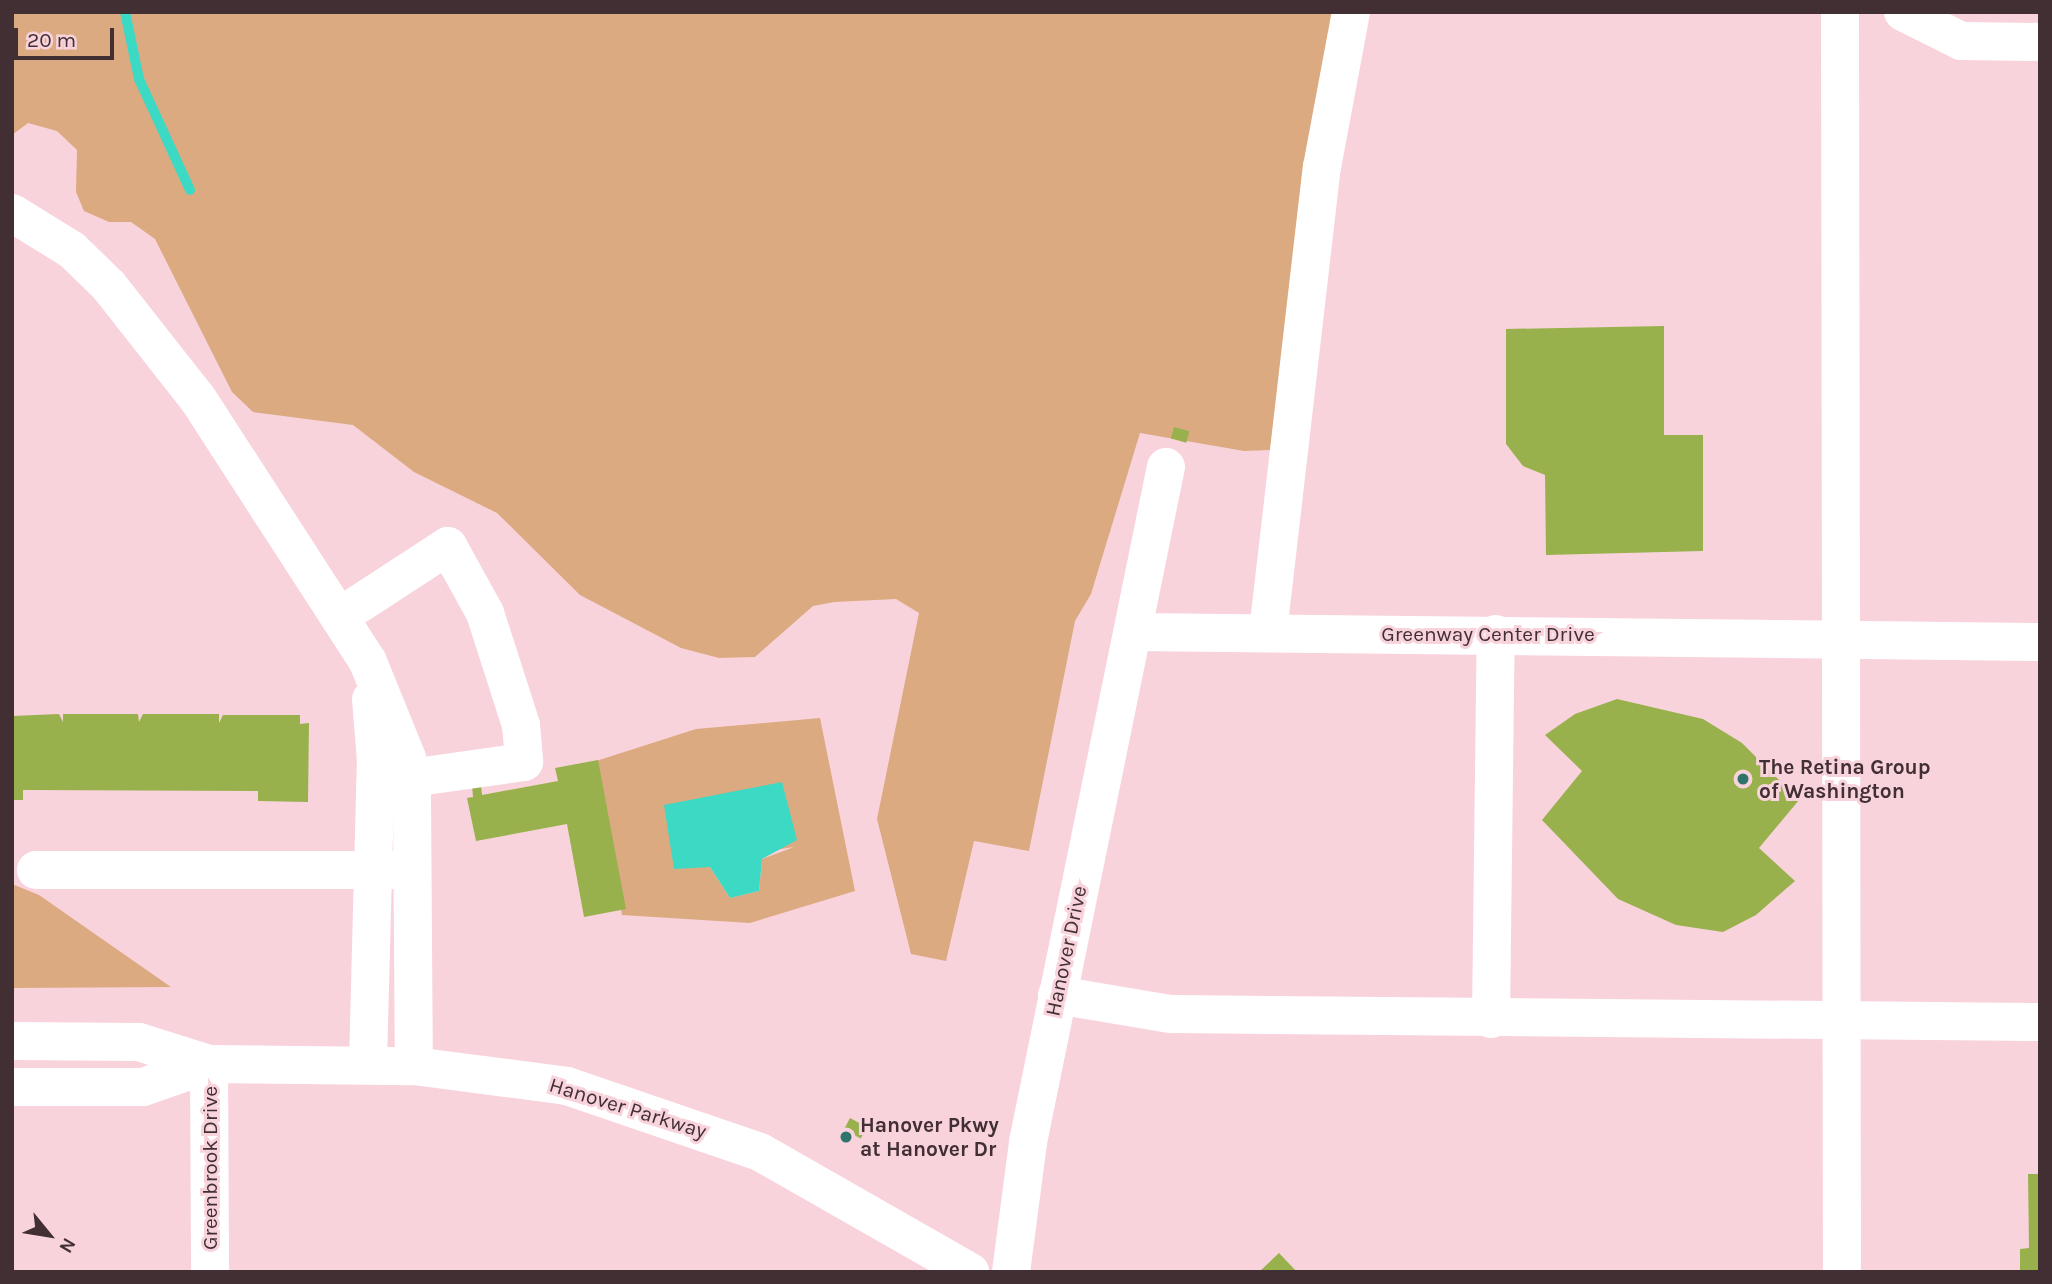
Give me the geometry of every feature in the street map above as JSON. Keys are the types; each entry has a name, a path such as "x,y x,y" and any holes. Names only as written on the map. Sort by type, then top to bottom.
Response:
{"street":[{"path":"1268,632 1322,167 1351,12"},
{"path":"1840,12 1842,1272"},
{"path":"1903,12 1961,41 2040,42"},
{"path":"12,213 72,250 110,286 198,399 368,662 407,758 392,781 373,872 368,1063"},
{"name":"Hanover Drive","path":"1011,1272 1057,995 1166,467"},
{"path":"339,617 448,546 485,613 521,725 524,762 392,781"},
{"name":"Greenway Center Drive","path":"1133,632 1843,636 2040,642"},
{"path":"1491,1020 1496,634"},
{"path":"392,781 417,869 414,1066"},
{"path":"36,870 373,872 417,869"},
{"path":"1057,995 1171,1014 1491,1020 2040,1022"},
{"name":"Hanover Parkway","path":"12,1041 139,1042 209,1064 368,1063 414,1066 567,1086 668,1117 808,1176 970,1272"},
{"name":"Hanover Parkway","path":"12,1087 144,1087 209,1064"},
{"name":"Greenbrook Drive","path":"209,1064 210,1272"}],"shaded area":[{"path":"12,12 1346,12 1270,450 1244,451 1140,433 1091,594 1075,621 1029,851 974,841 946,961 911,954 877,819 919,613 896,599 834,602 813,606 755,657 719,658 681,648 580,595 497,513 414,472 353,425 253,412 232,392 155,239 131,222 109,222 84,211 76,192 77,150 57,131 28,123 12,135"},
{"path":"820,718 855,891 750,923 622,915 593,762 696,729","holes":["794,847 762,859 759,891 730,898 710,867 673,866"]},
{"path":"782,782 797,840 762,859 759,891 730,898 710,867 674,869 664,805"},
{"path":"12,884 39,895 171,987 12,988"}],"building":[{"path":"1664,326 1664,435 1703,435 1703,551 1546,555 1545,475 1523,466 1506,444 1506,329"},
{"path":"1174,427 1189,431 1186,443 1171,439"},
{"path":"1617,699 1703,719 1742,743 1799,800 1759,848 1795,881 1756,915 1723,932 1676,925 1618,899 1542,820 1582,771 1545,735 1575,714"},
{"path":"59,714 63,722 63,714 138,714 139,722 143,714 219,714 219,723 223,715 300,715 300,724 309,723 308,802 258,801 258,791 23,790 23,800 12,800 12,716"},
{"path":"598,760 626,909 584,917 567,824 476,841 467,798 473,797 472,785 481,784 482,795 558,781 555,768"},
{"path":"850,1118 867,1127 861,1138 844,1129"},
{"path":"2028,1174 2040,1174 2040,1272 2020,1272 2020,1249 2029,1248"},
{"path":"1279,1253 1297,1272 1259,1272"}],"waterway":[{"path":"125,12 139,79 190,190"}],"place":[{"name":"The Retina Group of Washington","path":"1743,779"},
{"name":"Hanover Pkwy at Hanover Dr","path":"846,1137"}]}
